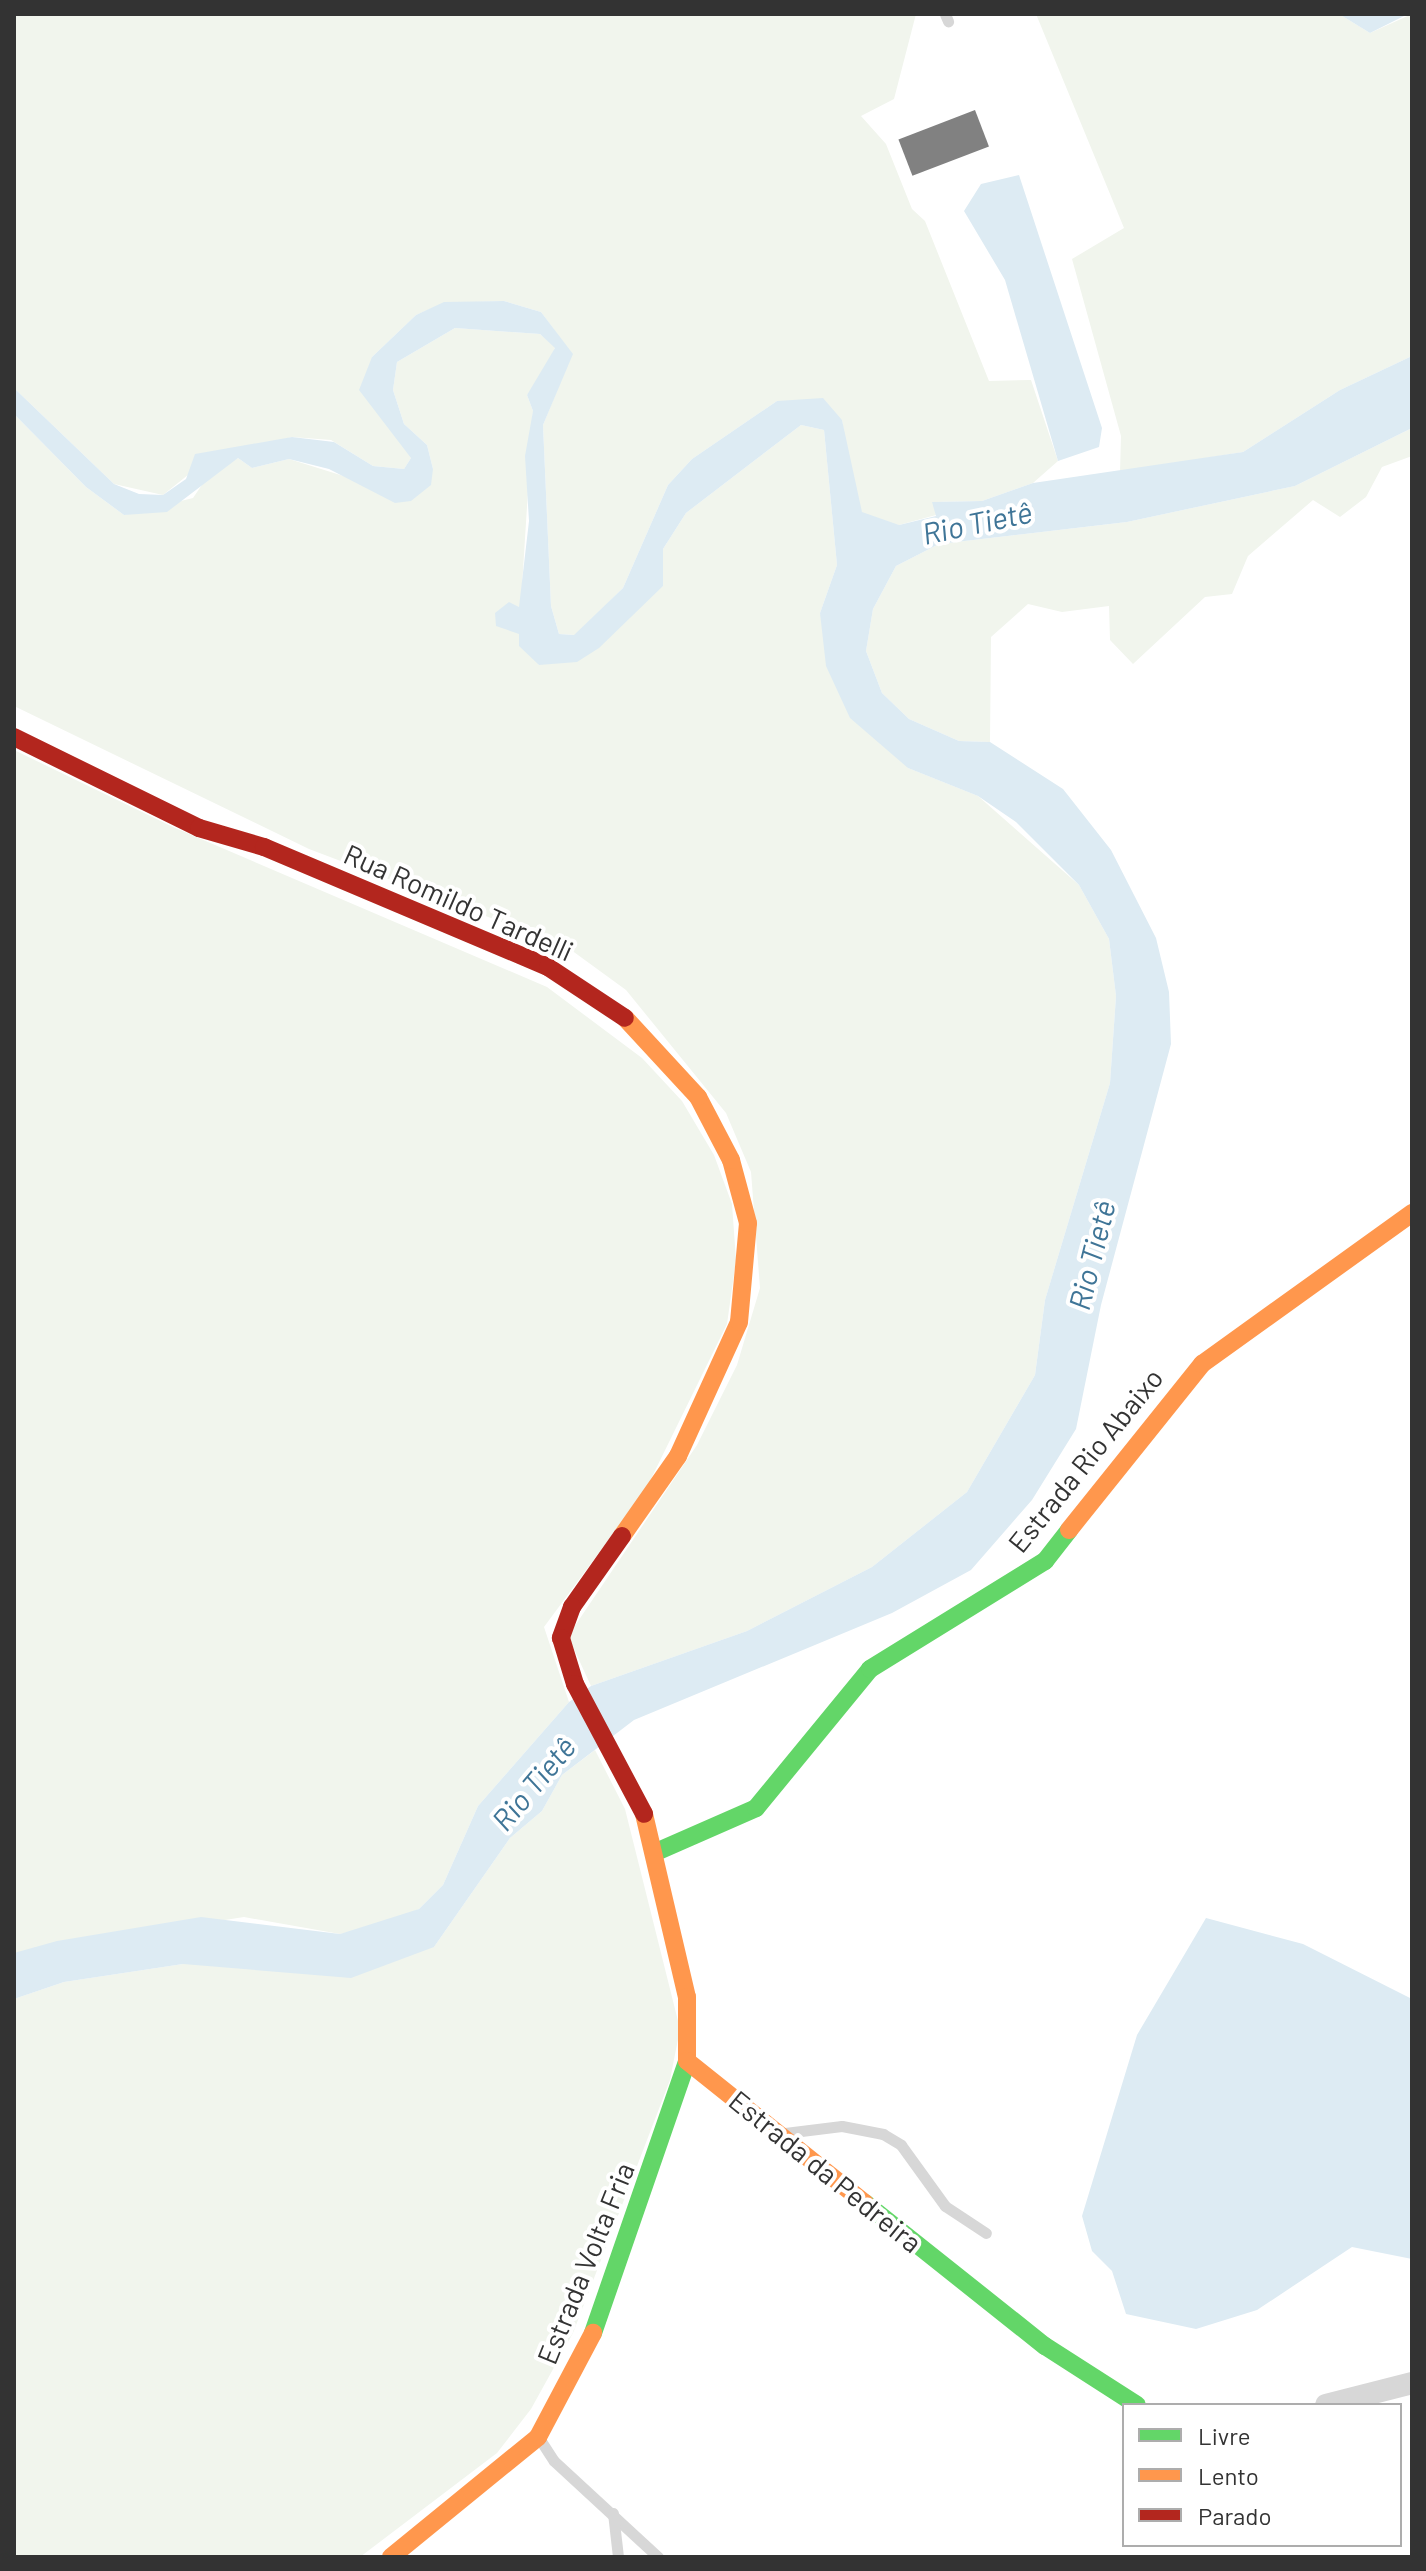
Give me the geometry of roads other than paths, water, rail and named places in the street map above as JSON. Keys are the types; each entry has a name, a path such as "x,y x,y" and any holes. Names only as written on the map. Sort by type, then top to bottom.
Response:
{"street":[{"name":"Rua Romildo Tardelli","path":"14,737 199,828 264,847 548,967 661,1048 711,1117 748,1223 739,1322 678,1456 563,1624 564,1659 656,1852"},
{"name":"Estrada Rio Abaixo","path":"656,1852 756,1808 870,1669 1045,1561 1202,1364 1412,1213"},
{"path":"656,1852 687,1997 687,2061"},
{"name":"Estrada da Pedreira","path":"687,2061 1045,2346 1134,2403"},
{"name":"Estrada Volta Fria","path":"391,2557 538,2437 593,2332 687,2061"},
{"path":"1334,2403 1412,2383"}],"lane":[{"path":"780,2133 842,2126 883,2134 901,2145 945,2206 986,2233"},
{"path":"538,2437 554,2461 658,2557"},
{"path":"613,2513 618,2557"}],"water":[{"path":"1339,14 1408,14 1370,33"},
{"path":"1019,175 1102,428 1099,447 1058,461 1005,280 964,211 981,184"},
{"name":"Rio Tietê","path":"504,301 541,312 573,354 543,425 551,606 559,634 574,635 623,588 668,485 692,459 777,401 823,398 842,420 862,512 899,525 936,516 932,502 982,501 1033,483 1243,452 1340,390 1412,356 1412,428 1295,486 1127,522 939,544 896,566 873,609 866,651 882,693 909,719 959,741 990,742 1063,789 1111,850 1156,938 1169,992 1171,1044 1101,1305 1076,1429 1032,1500 971,1570 892,1613 634,1720 562,1775 542,1811 510,1838 434,1947 351,1978 183,1964 64,1982 14,1999 14,1953 57,1941 201,1917 340,1934 419,1909 443,1885 478,1806 569,1702 591,1686 747,1631 872,1567 967,1492 1035,1375 1045,1300 1110,1083 1116,996 1109,939 1079,885 1016,822 978,796 908,768 850,718 826,666 820,613 837,565 824,430 801,425 686,513 663,549 663,586 599,648 577,662 539,665 519,646 519,634 496,626 495,613 509,602 519,607 529,521 525,456 533,411 527,395 555,348 540,334 455,328 397,362 393,390 404,424 427,445 433,469 431,485 411,501 395,503 329,469 289,459 252,468 238,458 167,512 124,515 86,487 14,414 14,388 114,484 139,494 163,495 186,479 195,454 292,437 334,442 373,466 404,469 411,458 359,390 372,357 416,315 444,302"},
{"path":"1206,1918 1303,1944 1412,1999 1412,2259 1352,2247 1257,2310 1196,2329 1126,2314 1112,2271 1092,2251 1082,2216 1137,2035"}]}
